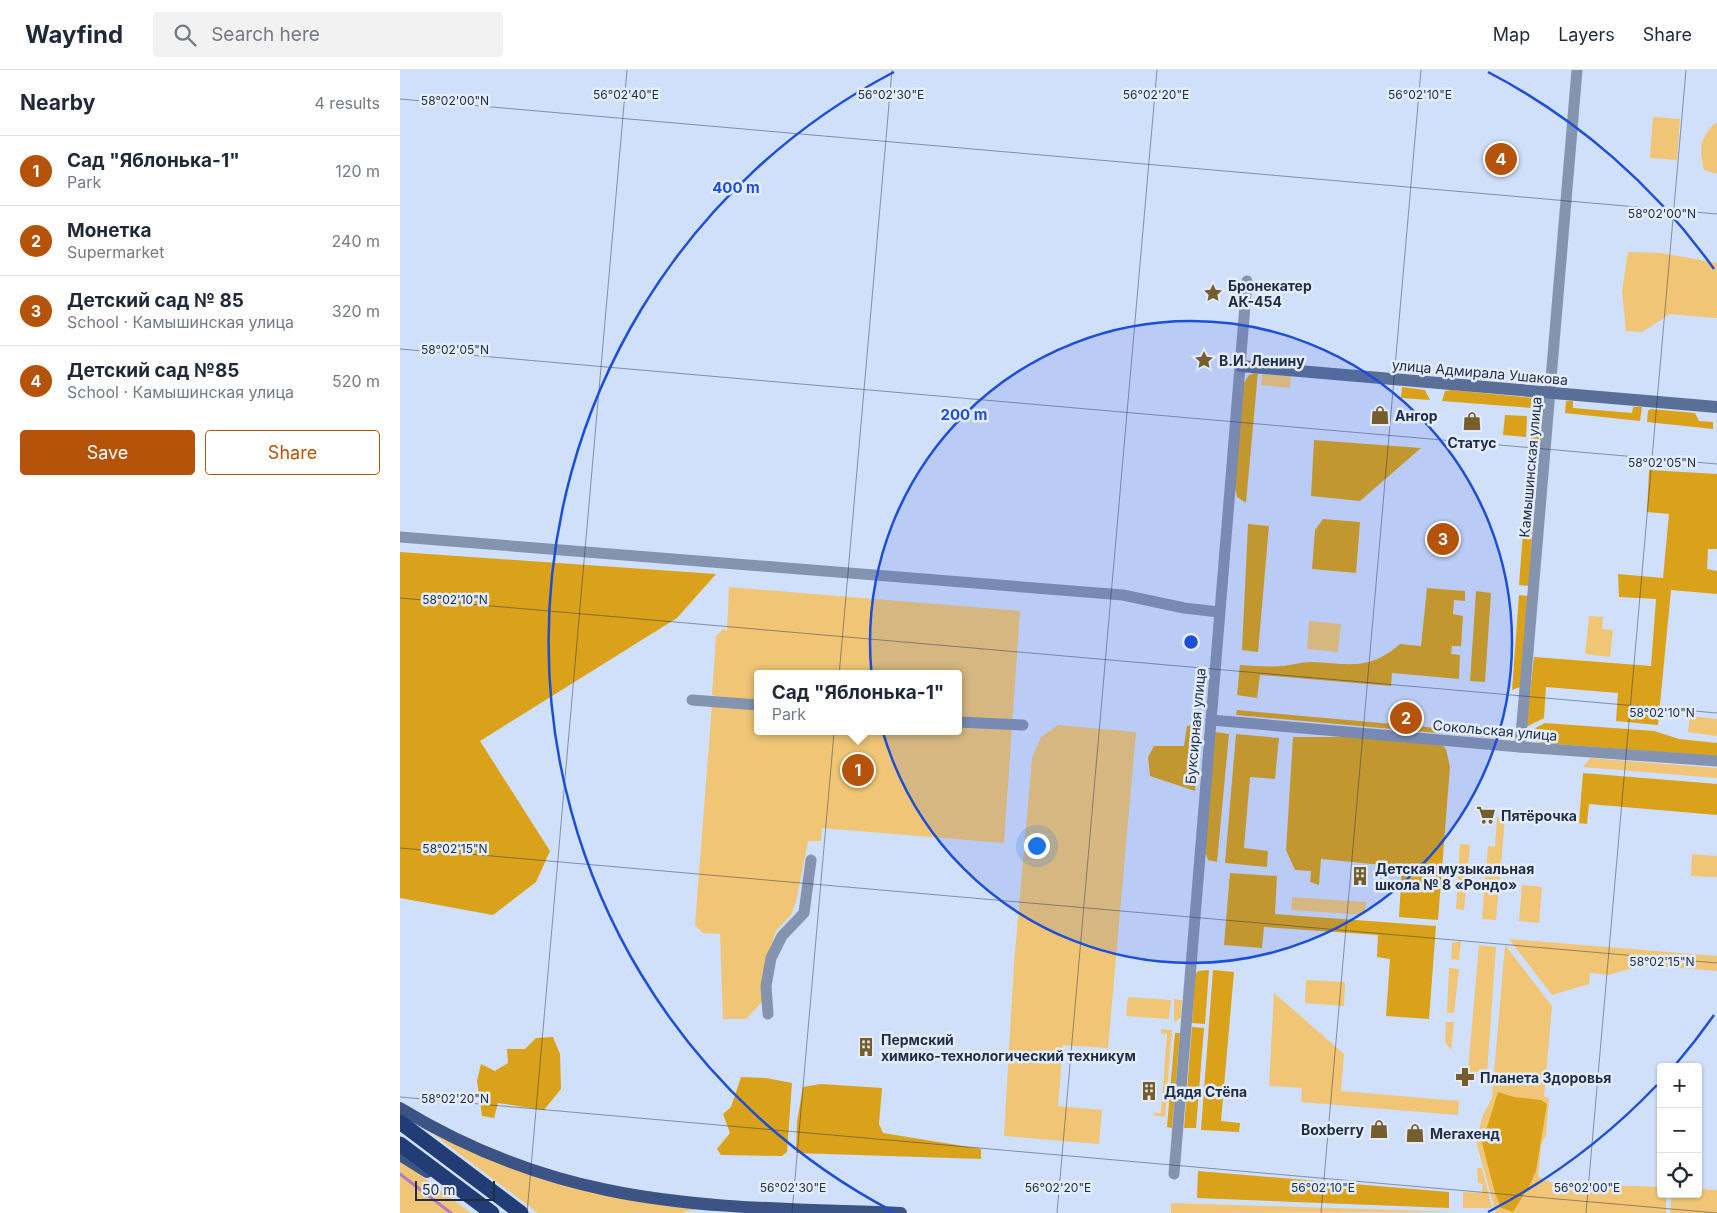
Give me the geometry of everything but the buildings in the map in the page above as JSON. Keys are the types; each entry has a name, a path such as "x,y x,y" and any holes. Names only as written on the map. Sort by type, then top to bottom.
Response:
{"highway":[{"path":"400,1122 521,1213"},
{"path":"400,1144 492,1213"}],"main road":[{"path":"400,1108 424,1123 495,1157 534,1171 606,1190 681,1202 901,1213"},
{"path":"400,1155 492,1213"}],"street":[{"name":"Камышинская улица","path":"1520,747 1577,70"},
{"name":"Буксирная улица","path":"1174,1174 1247,281"},
{"name":"улица Адмирала Ушакова","path":"1240,366 1717,407"},
{"path":"400,537 1122,595 1184,608 1219,612"},
{"path":"692,700 754,705"},
{"name":"Сокольская улица","path":"1211,720 1520,747 1717,761"},
{"path":"962,722 1023,725"},
{"path":"768,1014 766,986 771,958 782,936 804,913 811,860"}],"shaded area":[{"path":"1653,117 1680,119 1677,160 1650,158"},
{"path":"1715,123 1717,123 1717,174 1704,170 1701,156 1703,140"},
{"path":"1628,252 1661,253 1717,263 1717,318 1670,314 1642,332 1626,331 1622,291"},
{"path":"1258,372 1246,503 1237,497 1235,487 1243,384 1249,375"},
{"path":"1262,374 1291,376 1290,388 1261,385"},
{"path":"1402,387 1425,390 1430,400 1401,398"},
{"path":"1445,391 1533,398 1532,408 1442,401"},
{"path":"1566,401 1573,401 1573,408 1632,413 1633,407 1642,407 1640,421 1565,413"},
{"path":"1651,409 1695,413 1699,421 1713,422 1713,429 1647,422 1648,411"},
{"path":"1505,415 1527,416 1526,437 1503,435"},
{"path":"1533,416 1541,417 1535,495 1526,495"},
{"path":"1314,440 1421,448 1360,501 1311,496"},
{"path":"1649,470 1717,474 1717,549 1708,549 1707,569 1717,571 1717,594 1671,590 1658,725 1616,721 1618,693 1546,687 1544,718 1526,727 1534,657 1651,666 1656,599 1619,597 1618,574 1663,578 1669,514 1647,512"},
{"path":"1525,506 1534,506 1529,586 1519,585"},
{"path":"1323,519 1360,522 1356,573 1312,569 1315,530"},
{"path":"1248,524 1269,526 1258,652 1242,650"},
{"path":"400,552 716,574 677,618 480,741 550,851 536,882 493,915 400,898"},
{"path":"729,587 1020,611 1004,843 822,828 821,841 808,841 796,902 791,915 776,931 767,957 763,1001 746,1019 723,1019 720,934 703,933 695,925 712,705 722,697 712,695 716,636 723,629 727,631"},
{"path":"1427,588 1465,591 1465,601 1454,600 1453,614 1463,616 1461,646 1452,646 1451,654 1460,655 1459,679 1392,673 1391,686 1260,675 1257,698 1237,695 1240,665 1283,666 1303,662 1357,664 1378,659 1400,644 1421,646"},
{"path":"1476,591 1491,593 1485,682 1470,681"},
{"path":"1519,595 1528,596 1520,687 1512,690"},
{"path":"1589,616 1603,617 1602,629 1613,630 1610,657 1585,654"},
{"path":"1309,621 1341,624 1338,652 1307,649"},
{"path":"1237,710 1437,728 1437,733 1236,715"},
{"path":"1690,716 1717,719 1717,736 1688,732"},
{"path":"1545,723 1654,731 1679,739 1717,743 1717,756 1542,743 1529,739 1526,733"},
{"path":"1200,724 1195,791 1150,776 1148,757 1154,746 1184,746 1187,726"},
{"path":"1058,725 1136,732 1108,1048 1063,1045 1058,1106 1102,1110 1099,1144 1004,1136 1014,964 1032,758 1041,737"},
{"path":"1461,730 1502,733 1502,739 1461,735"},
{"path":"1215,732 1229,734 1217,862 1208,860 1205,852"},
{"path":"1236,734 1279,738 1275,779 1250,777 1244,848 1268,851 1267,867 1225,863"},
{"path":"1293,737 1351,737 1442,745 1446,749 1450,767 1438,920 1399,917 1402,867 1321,859 1319,885 1310,882 1311,871 1295,870 1286,850"},
{"path":"1590,758 1717,768 1717,778 1583,767"},
{"path":"1583,773 1717,784 1717,815 1589,804 1587,824 1579,823"},
{"path":"1497,817 1505,818 1496,920 1482,919 1488,846 1495,847"},
{"path":"1460,844 1470,845 1464,910 1456,909"},
{"path":"1692,854 1717,856 1717,877 1691,876"},
{"path":"1230,873 1277,876 1275,914 1436,926 1429,1019 1386,1016 1390,959 1377,957 1378,935 1264,927 1262,948 1224,945"},
{"path":"1522,885 1542,887 1539,923 1519,921"},
{"path":"1292,897 1366,902 1365,915 1291,910"},
{"path":"1509,939 1717,956 1717,971 1643,965 1609,975 1590,973 1589,984 1552,995"},
{"path":"1461,941 1459,960 1451,959 1452,943"},
{"path":"1479,945 1496,947 1487,1073 1468,1071"},
{"path":"1505,945 1552,1006 1544,1097 1549,1098 1546,1135 1541,1145 1538,1176 1552,1183 1657,1187 1657,1198 1666,1198 1666,1213 1496,1213 1476,1141 1483,1115 1492,1098"},
{"path":"1449,968 1459,969 1454,1013 1447,1013"},
{"path":"1209,970 1205,1024 1192,1023 1195,975 1198,971"},
{"path":"1213,970 1234,972 1221,1121 1240,1123 1239,1132 1201,1130"},
{"path":"1306,980 1345,982 1344,1006 1305,1003"},
{"path":"1274,993 1344,1054 1341,1091 1459,1101 1458,1115 1301,1102 1302,1088 1269,1086"},
{"path":"1128,997 1171,1000 1169,1019 1126,1016"},
{"path":"1174,999 1182,1000 1181,1018 1174,1022"},
{"path":"1446,1022 1454,1022 1451,1050 1445,1042"},
{"path":"1192,1027 1204,1028 1196,1128 1184,1128"},
{"path":"1161,1029 1172,1030 1165,1117 1154,1115 1154,1113 1161,1113 1167,1034 1161,1033"},
{"path":"1175,1033 1180,1033 1172,1128 1167,1127"},
{"path":"553,1037 560,1054 561,1089 544,1110 498,1103 494,1118 482,1116 477,1081 481,1064 495,1071 508,1063 507,1049 525,1049 536,1038"},
{"path":"741,1077 766,1078 792,1083 787,1152 782,1156 721,1155 717,1149 730,1133 723,1114 731,1107"},
{"path":"821,1084 882,1088 879,1124 883,1133 981,1149 981,1159 796,1153 797,1122 803,1087"},
{"path":"1498,1092 1514,1097 1541,1100 1547,1104 1536,1171 1530,1185 1513,1212 1501,1208 1495,1193 1482,1143"},
{"path":"420,1124 495,1160 696,1209 681,1213 538,1213"},
{"path":"400,1160 471,1213 400,1213"},
{"path":"1477,1168 1482,1168 1492,1208 1463,1208 1463,1192 1482,1193 1483,1184 1478,1183"},
{"path":"1198,1171 1449,1192 1449,1208 1197,1198"},
{"path":"1702,1189 1717,1190 1717,1213 1670,1213 1672,1198 1702,1198"},
{"path":"1171,1203 1457,1212 1171,1213"}],"waterway":[{"path":"400,1174 451,1213"}],"place":[{"name":"Детский сад №85","path":"1501,159"},
{"name":"Бронекатер АК-454","path":"1213,293"},
{"name":"В.И. Ленину","path":"1204,360"},
{"name":"Ангор","path":"1380,415"},
{"name":"Статус","path":"1472,421"},
{"name":"Детский сад № 85","path":"1443,539"},
{"name":"Монетка","path":"1406,718"},
{"name":"Сад \"Яблонька-1\"","path":"858,770"},
{"name":"Пятёрочка","path":"1486,815"},
{"name":"Детская музыкальная школа № 8 «Рондо»","path":"1360,876"},
{"name":"Пермский химико-технологический техникум","path":"866,1047"},
{"name":"Планета Здоровья","path":"1465,1077"},
{"name":"Дядя Стёпа","path":"1149,1091"},
{"name":"Boxberry","path":"1379,1129"},
{"name":"Мегахенд","path":"1415,1133"}]}
